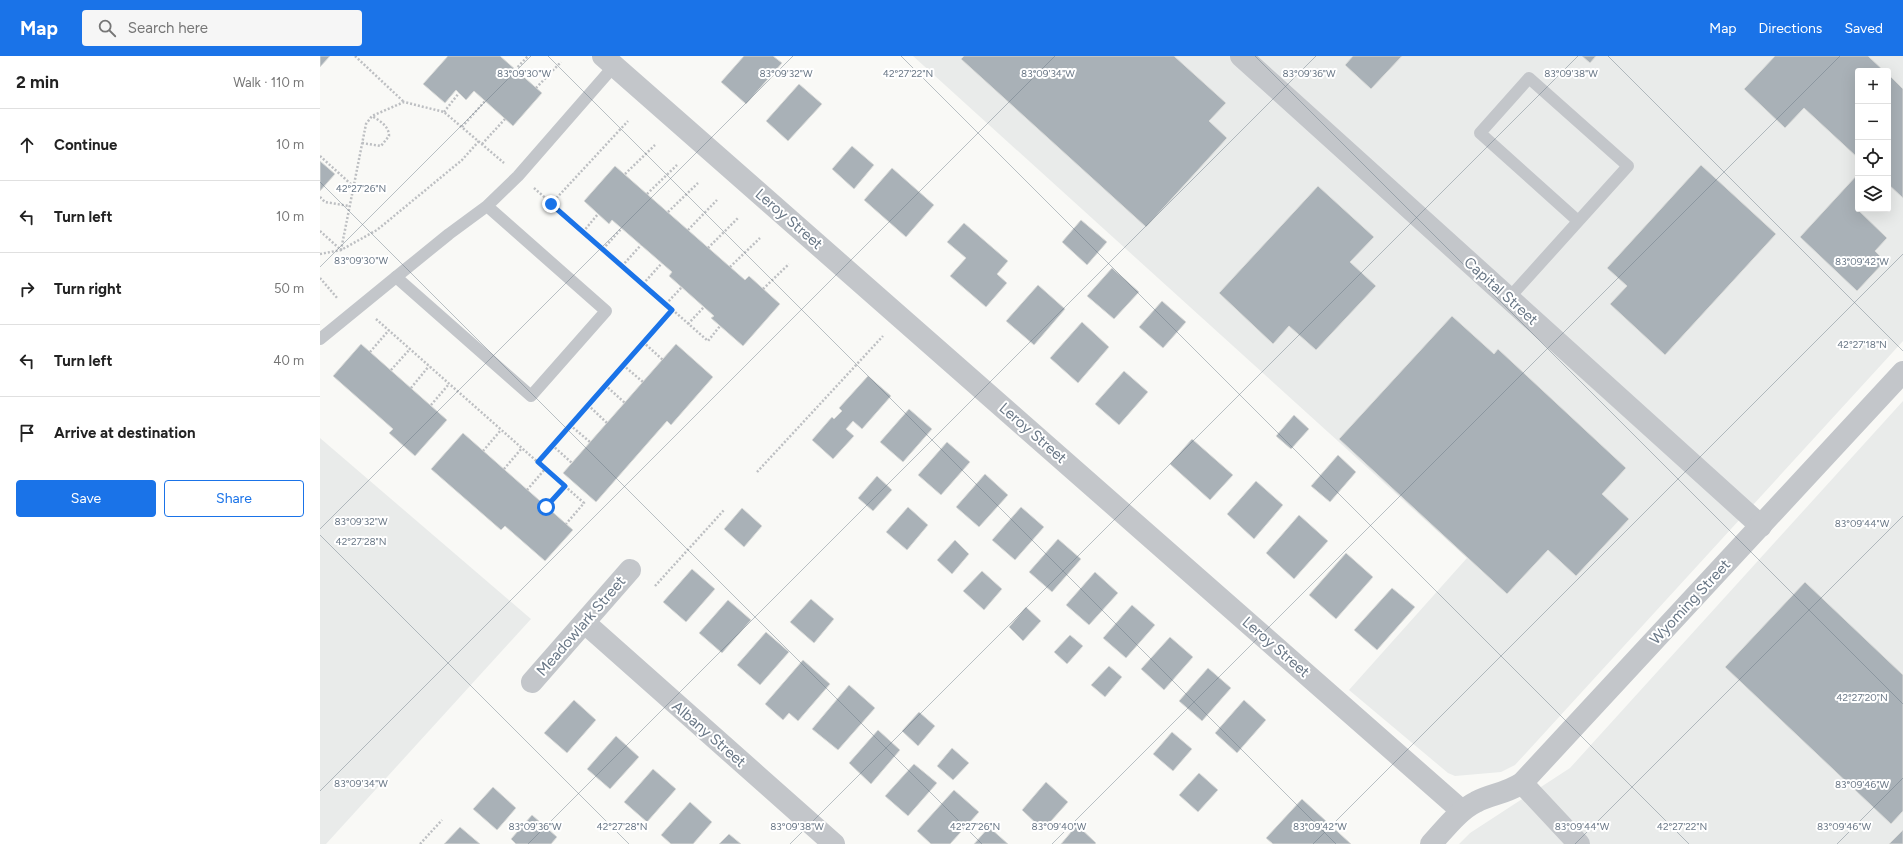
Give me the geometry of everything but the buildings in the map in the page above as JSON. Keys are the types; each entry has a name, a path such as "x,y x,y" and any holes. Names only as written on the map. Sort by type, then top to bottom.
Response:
{"street":[{"name":"Capital Street","path":"1241,56 1761,526"},
{"name":"Leroy Street","path":"608,61 1462,811"},
{"name":"Wyoming Street","path":"1431,844 1462,811 1476,801 1510,791 1522,783 1903,372"},
{"name":"Meadowlark Street","path":"532,682 630,570"},
{"name":"Albany Street","path":"585,623 834,844"},
{"path":"1522,783 1579,844"}],"lane":[{"path":"320,339 449,234 487,206 518,176 608,61"},
{"path":"1509,298 1628,166 1529,78 1480,133 1578,221"},
{"path":"396,277 531,396 606,311 487,206"}],"path":[{"path":"355,56 404,102 444,112 505,164"},
{"path":"515,70 528,56"},
{"path":"536,88 561,62"},
{"path":"444,112 459,93"},
{"path":"462,127 485,101"},
{"path":"341,250 366,124 372,116 404,102"},
{"path":"362,144 381,146 389,136 389,131 383,124 372,116"},
{"path":"482,144 505,119"},
{"path":"551,204 628,121"},
{"path":"320,254 341,250 377,230 462,160 479,141"},
{"path":"625,174 655,145"},
{"path":"320,156 354,186"},
{"path":"648,194 677,165"},
{"path":"668,212 698,182"},
{"path":"531,186 708,341 720,326"},
{"path":"320,197 325,202 349,206"},
{"path":"688,230 717,200"},
{"path":"583,232 598,214"},
{"path":"708,248 738,218"},
{"path":"603,249 622,228"},
{"path":"320,231 341,250"},
{"path":"730,268 760,238"},
{"path":"622,266 641,245"},
{"path":"643,284 662,263"},
{"path":"763,289 790,264"},
{"path":"320,278 340,301"},
{"path":"666,304 682,287"},
{"path":"688,324 704,307"},
{"path":"538,462 672,310"},
{"path":"756,472 900,316"},
{"path":"375,318 584,503 566,524"},
{"path":"370,352 388,330"},
{"path":"643,342 662,360"},
{"path":"391,370 410,349"},
{"path":"623,365 643,382"},
{"path":"411,388 429,366"},
{"path":"431,405 449,384"},
{"path":"605,385 625,402"},
{"path":"588,405 607,423"},
{"path":"570,425 590,442"},
{"path":"483,450 501,430"},
{"path":"552,445 572,463"},
{"path":"504,469 522,448"},
{"path":"527,490 545,469"},
{"path":"546,507 565,486"},
{"path":"655,586 724,510"},
{"path":"420,844 442,820"}],"shaded area":[{"path":"913,56 1903,56 1903,341 1515,765 1501,772 1455,776 1448,773 1349,690 1467,558"},
{"path":"1903,401 1903,844 1459,844 1470,833 1570,768"},
{"path":"320,438 531,619 326,844 320,844"}],"route":[{"path":"546,507 565,486 538,462 672,310 551,204"}]}
